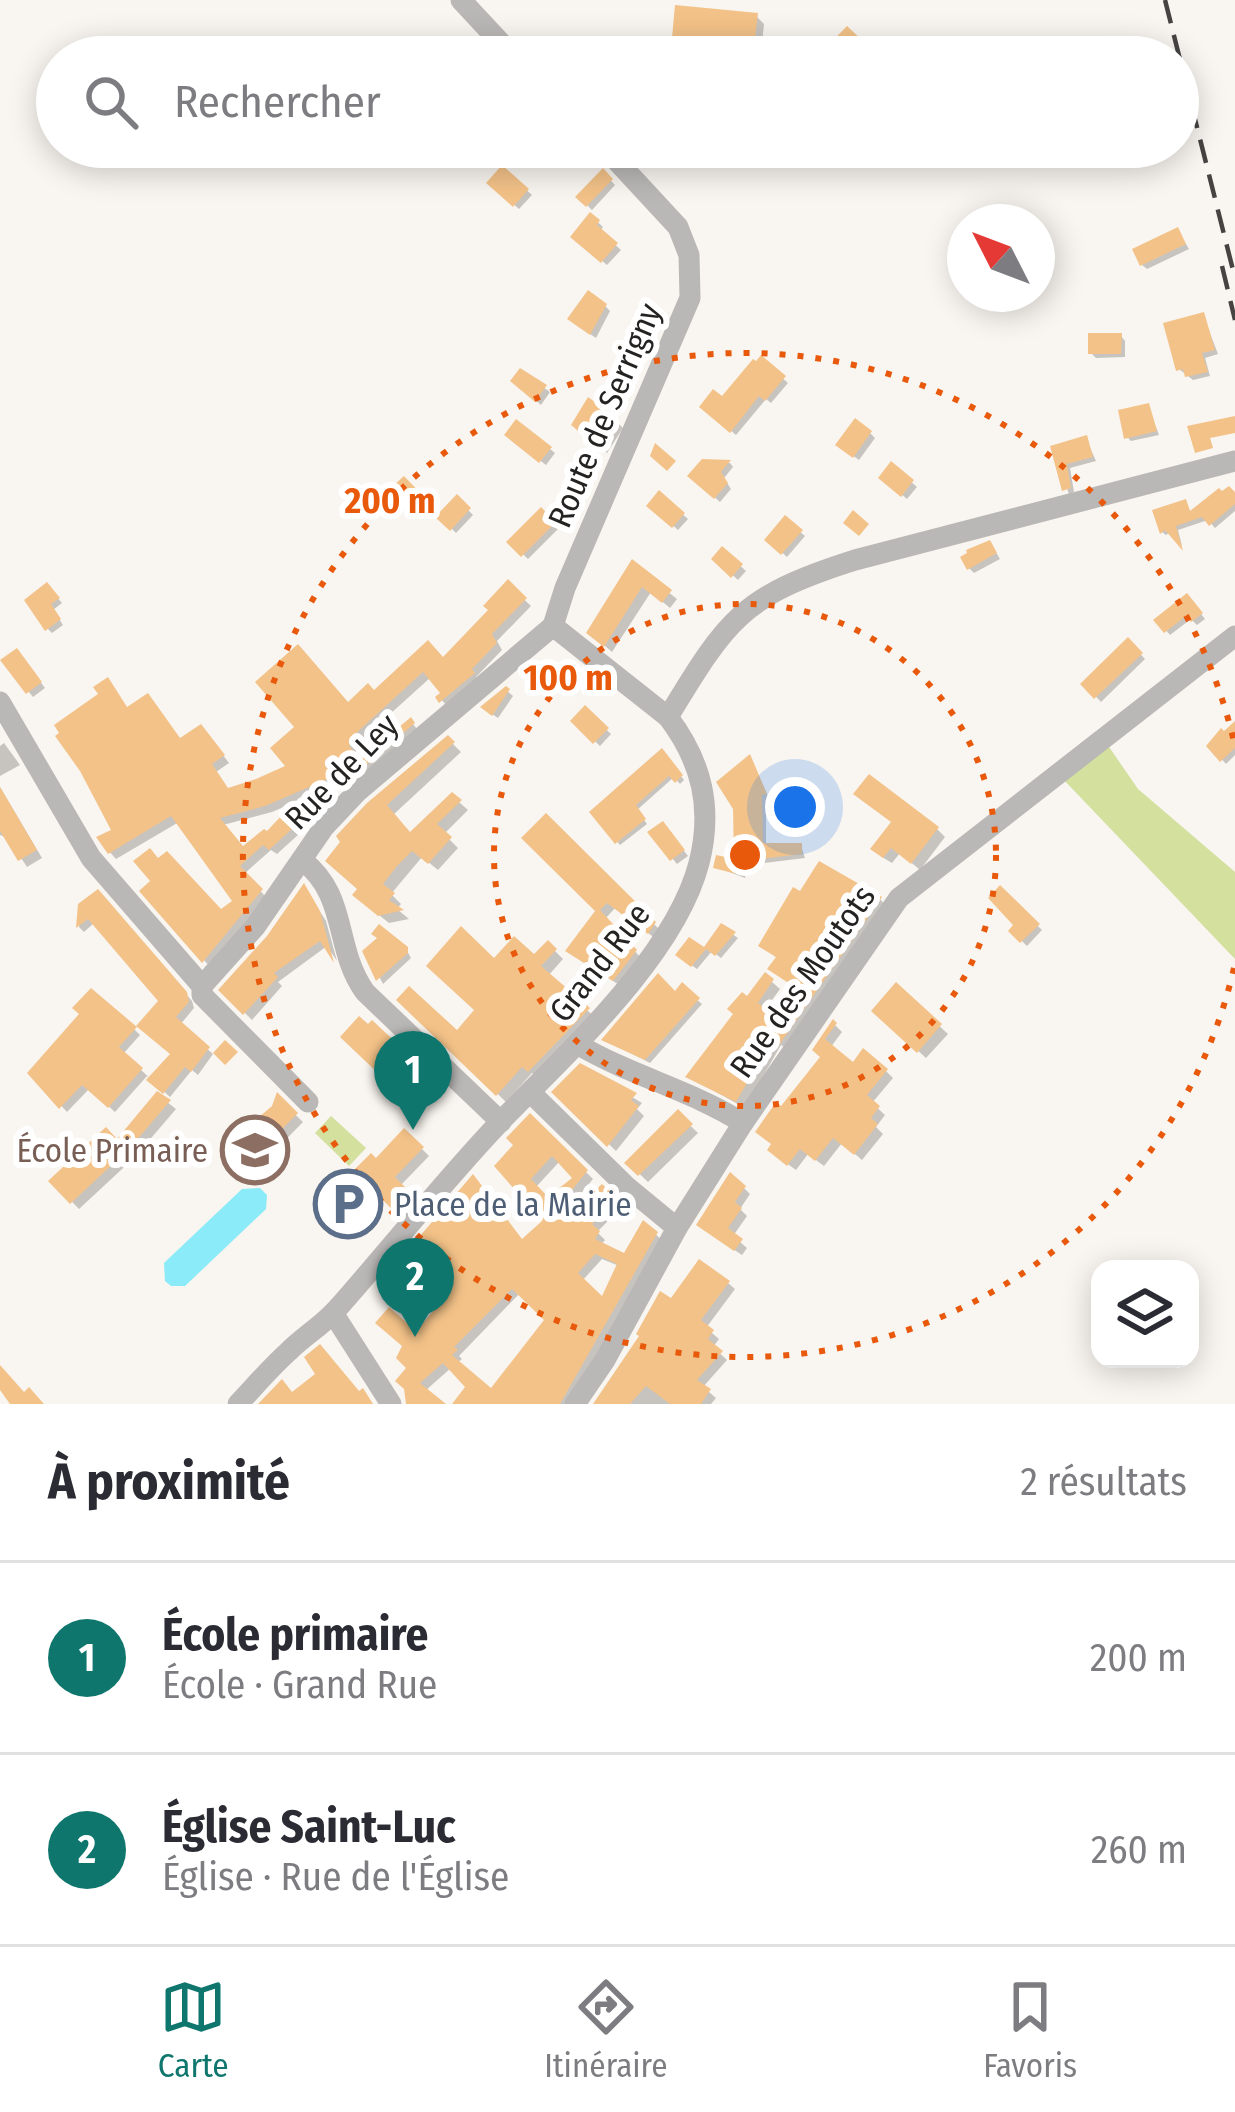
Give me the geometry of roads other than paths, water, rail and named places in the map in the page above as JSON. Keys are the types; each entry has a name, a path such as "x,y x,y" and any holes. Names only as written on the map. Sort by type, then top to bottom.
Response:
{"street":[{"path":"461,0 494,36"},
{"name":"Route de Serrigny","path":"553,626 565,587 690,298 688,255 678,227 623,168"},
{"path":"668,717 724,629 754,601 798,578 1235,461"},
{"name":"Grand Rue","path":"238,1404 287,1352 333,1313 501,1122 577,1044 677,917 698,867 707,821 700,772 668,717 553,626"},
{"name":"Rue de Ley","path":"202,986 256,927 324,826 357,792 553,626"},
{"name":"Rue des Moutots","path":"575,1404 743,1123 899,898 1235,636"},
{"path":"0,702 92,858 202,986 202,995 308,1102"},
{"path":"302,860 322,875 332,894 352,974 365,992 501,1122"},
{"path":"577,1044 608,1063 717,1106 743,1123"},
{"path":"531,1093 626,1186 677,1228"},
{"path":"333,1313 391,1404"}],"water":[{"path":"260,1188 267,1195 266,1209 185,1286 165,1281 164,1263 242,1189"}],"railway":[{"path":"1165,0 1174,36"},
{"path":"1199,135 1235,278"},
{"path":"1222,266 1235,320"}],"place":[{"name":"École primaire","path":"413,1130"},
{"name":"École Primaire","path":"255,1150"},
{"name":"Place de la Mairie","path":"348,1204"},
{"name":"Église Saint-Luc","path":"415,1337"}]}
